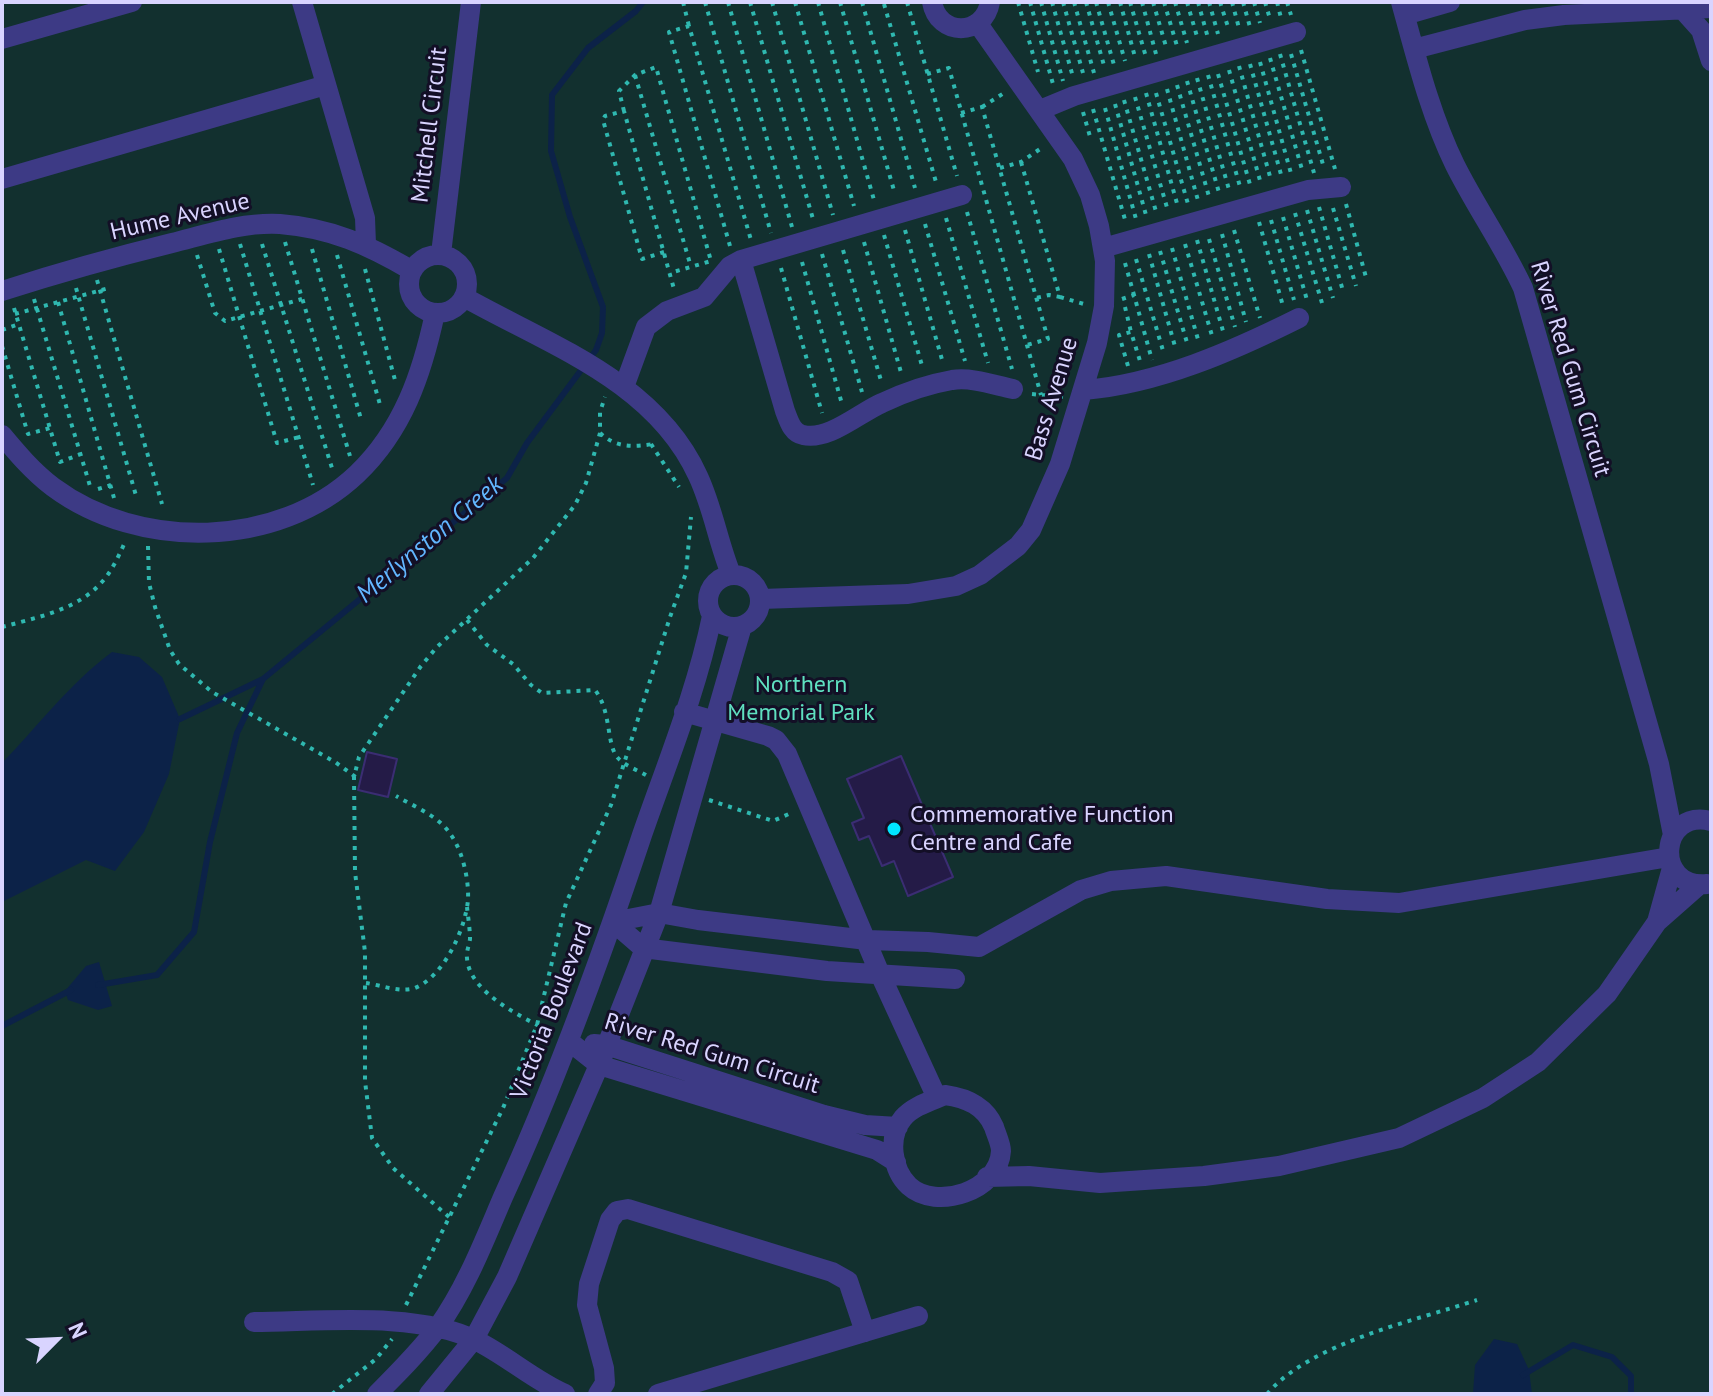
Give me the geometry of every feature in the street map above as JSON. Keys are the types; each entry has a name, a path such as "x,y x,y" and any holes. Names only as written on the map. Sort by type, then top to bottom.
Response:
{"lane":[{"path":"2,39 132,2"},
{"path":"302,2 365,218 362,243"},
{"name":"Mitchell Circuit","path":"441,254 471,2"},
{"path":"932,2 936,16 951,27 969,28 985,17 990,2"},
{"path":"1403,8 1450,2"},
{"name":"River Red Gum Circuit","path":"1403,8 1440,131 1454,163 1523,288 1659,764 1673,835"},
{"path":"1414,49 1525,20 1564,15 1711,8"},
{"path":"1684,11 1701,30 1711,61"},
{"name":"Bass Avenue","path":"978,24 1172,68"},
{"name":"Bass Avenue","path":"1172,68 1058,137 1073,159 1090,195 1228,213"},
{"path":"2,179 326,85"},
{"path":"618,382 640,337 655,318 704,297 744,260 962,195"},
{"name":"Bass Avenue","path":"761,599 908,594 956,586 980,575 1018,546 1031,530 1060,464 1103,312 1228,213"},
{"name":"Hume Avenue","path":"2,291 214,231 280,224 331,233 362,243 411,270"},
{"path":"441,254 450,257 463,269 467,278 464,297 452,310 426,311 412,298 409,289 411,270 423,258 441,254"},
{"path":"744,260 793,429 804,435 827,431 886,401 938,384 964,379 1013,389"},
{"path":"464,297 618,382 656,414 676,438 698,474 731,574"},
{"path":"2,435 21,458 53,487 91,510 165,531 216,533 257,526 327,499 356,475 383,443 405,410 426,357 435,313"},
{"path":"1082,394 1198,360 1299,318"},
{"path":"731,574 747,578 759,591 761,599 756,616 742,626 726,626 712,616 708,608 710,590 715,583 731,574"},
{"name":"Victoria Boulevard","path":"377,1394 408,1363 437,1327 470,1270 539,1119 613,922 684,712 712,616"},
{"path":"429,1394 474,1339 507,1277 599,1065 659,913 742,626"},
{"path":"684,712 776,740 787,754 880,974 937,1098"},
{"name":"River Red Gum Circuit","path":"1659,764 1678,796 1704,820"},
{"path":"1657,922 1671,863 1669,846 1673,835 1687,822 1704,820"},
{"path":"1671,863 1679,876 1707,884"},
{"path":"613,922 659,913 867,940 979,947 1081,890 1111,881 1166,876 1327,899 1399,903 1671,863"},
{"path":"987,1177 1029,1176 1100,1183 1204,1176 1279,1166 1399,1138 1483,1098 1538,1062 1607,994 1657,922 1707,884"},
{"path":"613,922 643,948 827,971 955,979"},
{"path":"926,977 928,942"},
{"name":"River Red Gum Circuit","path":"570,1042 606,1045 824,1115 865,1125 898,1127"},
{"name":"River Red Gum Circuit","path":"570,1042 599,1065 877,1150 896,1162"},
{"path":"1001,1151 994,1169 971,1189 953,1196 922,1195 908,1185 896,1162 894,1135 901,1119 914,1108 945,1095 963,1098 978,1106 990,1119 1001,1151 1029,1176"},
{"path":"598,1394 605,1383 604,1368 587,1305 589,1284 610,1220 617,1211 628,1209 832,1272 848,1281 865,1332"},
{"path":"658,1394 918,1316"},
{"path":"254,1322 399,1321 437,1327 474,1339 565,1394"}],"path":[{"path":"683,2 744,260"},
{"path":"705,2 827,431"},
{"path":"728,2 847,421"},
{"path":"750,2 886,401"},
{"path":"772,2 867,410"},
{"path":"795,2 906,394"},
{"path":"818,2 880,219 938,384"},
{"path":"840,2 900,213 938,384"},
{"path":"907,2 1016,384 1013,389 1041,395 1082,394"},
{"path":"1018,2 1040,79"},
{"path":"1030,2 1172,68 1228,213 1356,286"},
{"path":"1041,2 1172,68 1228,213 1198,360"},
{"path":"1052,2 1172,68 1228,213 1198,360"},
{"path":"1063,2 1172,68 1228,213 1198,360"},
{"path":"1074,2 1172,68 1228,213 1198,360"},
{"path":"1086,2 1172,68 1228,213 1198,360"},
{"path":"1096,2 1172,68 1228,213 1198,360"},
{"path":"1108,2 1172,68 1228,213 1198,360"},
{"path":"1120,2 1172,68 1228,213 1333,298"},
{"path":"1130,2 1172,68 1228,213 1299,318"},
{"path":"1142,2 1172,68 1228,213 1299,318"},
{"path":"1153,2 1172,68 1228,213 1299,318"},
{"path":"1164,2 1172,68 1228,213 1322,303"},
{"path":"1175,2 1172,68 1228,213 1198,360"},
{"path":"1187,2 1172,68 1228,213 1198,360"},
{"path":"1198,2 1172,68 1228,213 1343,291"},
{"path":"1172,68 1209,2"},
{"path":"1172,68 1220,2"},
{"path":"1172,68 1232,2"},
{"path":"1091,140 1243,2"},
{"path":"1172,68 1254,2"},
{"path":"1172,68 1265,2"},
{"path":"1172,68 1277,2"},
{"path":"1172,68 1287,2"},
{"path":"689,26 669,32 744,260"},
{"path":"670,273 711,261 656,67 635,75 619,91 679,307"},
{"path":"927,74 949,68 1041,395"},
{"path":"1172,68 1228,213 1367,281"},
{"path":"1172,68 1228,213"},
{"path":"1172,68 1228,213"},
{"path":"1172,68 1228,213"},
{"path":"1172,68 1228,213"},
{"path":"635,75 691,267"},
{"path":"961,113 982,107 1000,168 1048,339 1027,345"},
{"path":"624,111 605,116 603,120 638,245 642,259 664,252"},
{"path":"1000,168 1021,162 1058,137"},
{"path":"1021,162 1060,297"},
{"path":"1131,332 1122,299 1134,295 1228,213"},
{"path":"280,224 356,475"},
{"path":"246,226 281,305 332,471"},
{"path":"246,226 260,311 318,502"},
{"path":"306,228 361,419"},
{"path":"214,231 277,443 299,437"},
{"path":"331,233 381,408"},
{"path":"192,237 215,313 225,321 302,299"},
{"path":"362,243 398,390"},
{"path":"92,264 162,504"},
{"path":"71,270 137,499"},
{"path":"81,454 60,462 15,311 109,288"},
{"path":"1036,298 1049,295 1060,297 1103,312"},
{"path":"1134,295 1198,360"},
{"path":"34,298 91,492 111,485"},
{"path":"58,302 115,500"},
{"path":"2,330 19,324"},
{"path":"1131,332 1198,360 1119,335 1131,332"},
{"path":"2,346 28,434 50,428"},
{"path":"449,1217 393,1168 372,1138 365,1081 364,935 355,872 359,757 437,647 533,558 575,505 586,483 600,433 600,412 618,382"},
{"path":"600,433 617,445 651,444 676,438"},
{"path":"651,444 682,491"},
{"path":"332,1394 376,1359 392,1340 503,1108 537,1025 566,903 597,838 625,764 670,617 683,588 690,513"},
{"path":"142,526 149,583 170,650 179,664 212,692 335,762 356,778"},
{"path":"2,627 52,612 92,592 142,526"},
{"path":"467,620 487,645 513,664 542,693 595,690 608,715 614,753 625,764 660,783"},
{"path":"694,795 773,821 809,805"},
{"path":"396,796 432,817 451,835 465,870 470,970 486,991 515,1015 570,1042"},
{"path":"366,983 407,989 427,981 449,954 467,905"},
{"path":"1267,1394 1277,1382 1320,1354 1477,1300"}],"green space":[{"name":"Northern Memorial Park","path":"2,2 1711,2 1711,1394 2,1394"}],"water":[{"path":"112,652 139,657 162,677 180,719 169,774 144,832 115,871 86,860 2,902 2,763 68,691"},
{"path":"99,962 112,1006 98,1010 68,1000 65,991 86,966"},
{"path":"1494,1339 1517,1344 1529,1370 1532,1394 1473,1394 1475,1365"}],"building":[{"path":"367,752 397,759 388,797 358,790"},
{"name":"Commemorative Function Centre and Cafe","path":"901,756 953,877 908,896 894,861 882,866 869,836 859,840 852,823 864,818 847,779"}],"waterway":[{"name":"Merlynston Creek","path":"180,719 263,679 507,478 527,443 596,350 602,333 603,307 570,217 551,151 552,95 588,48 636,11 643,2"},
{"name":"Merlynston Creek","path":"98,985 157,975 194,932 210,842 237,733 263,679"},
{"name":"Merlynston Creek","path":"2,1026 71,990"},
{"path":"1523,1375 1573,1345 1612,1357 1631,1376 1631,1394"}],"place":[{"name":"Commemorative Function Centre and Cafe","path":"894,829"}]}
